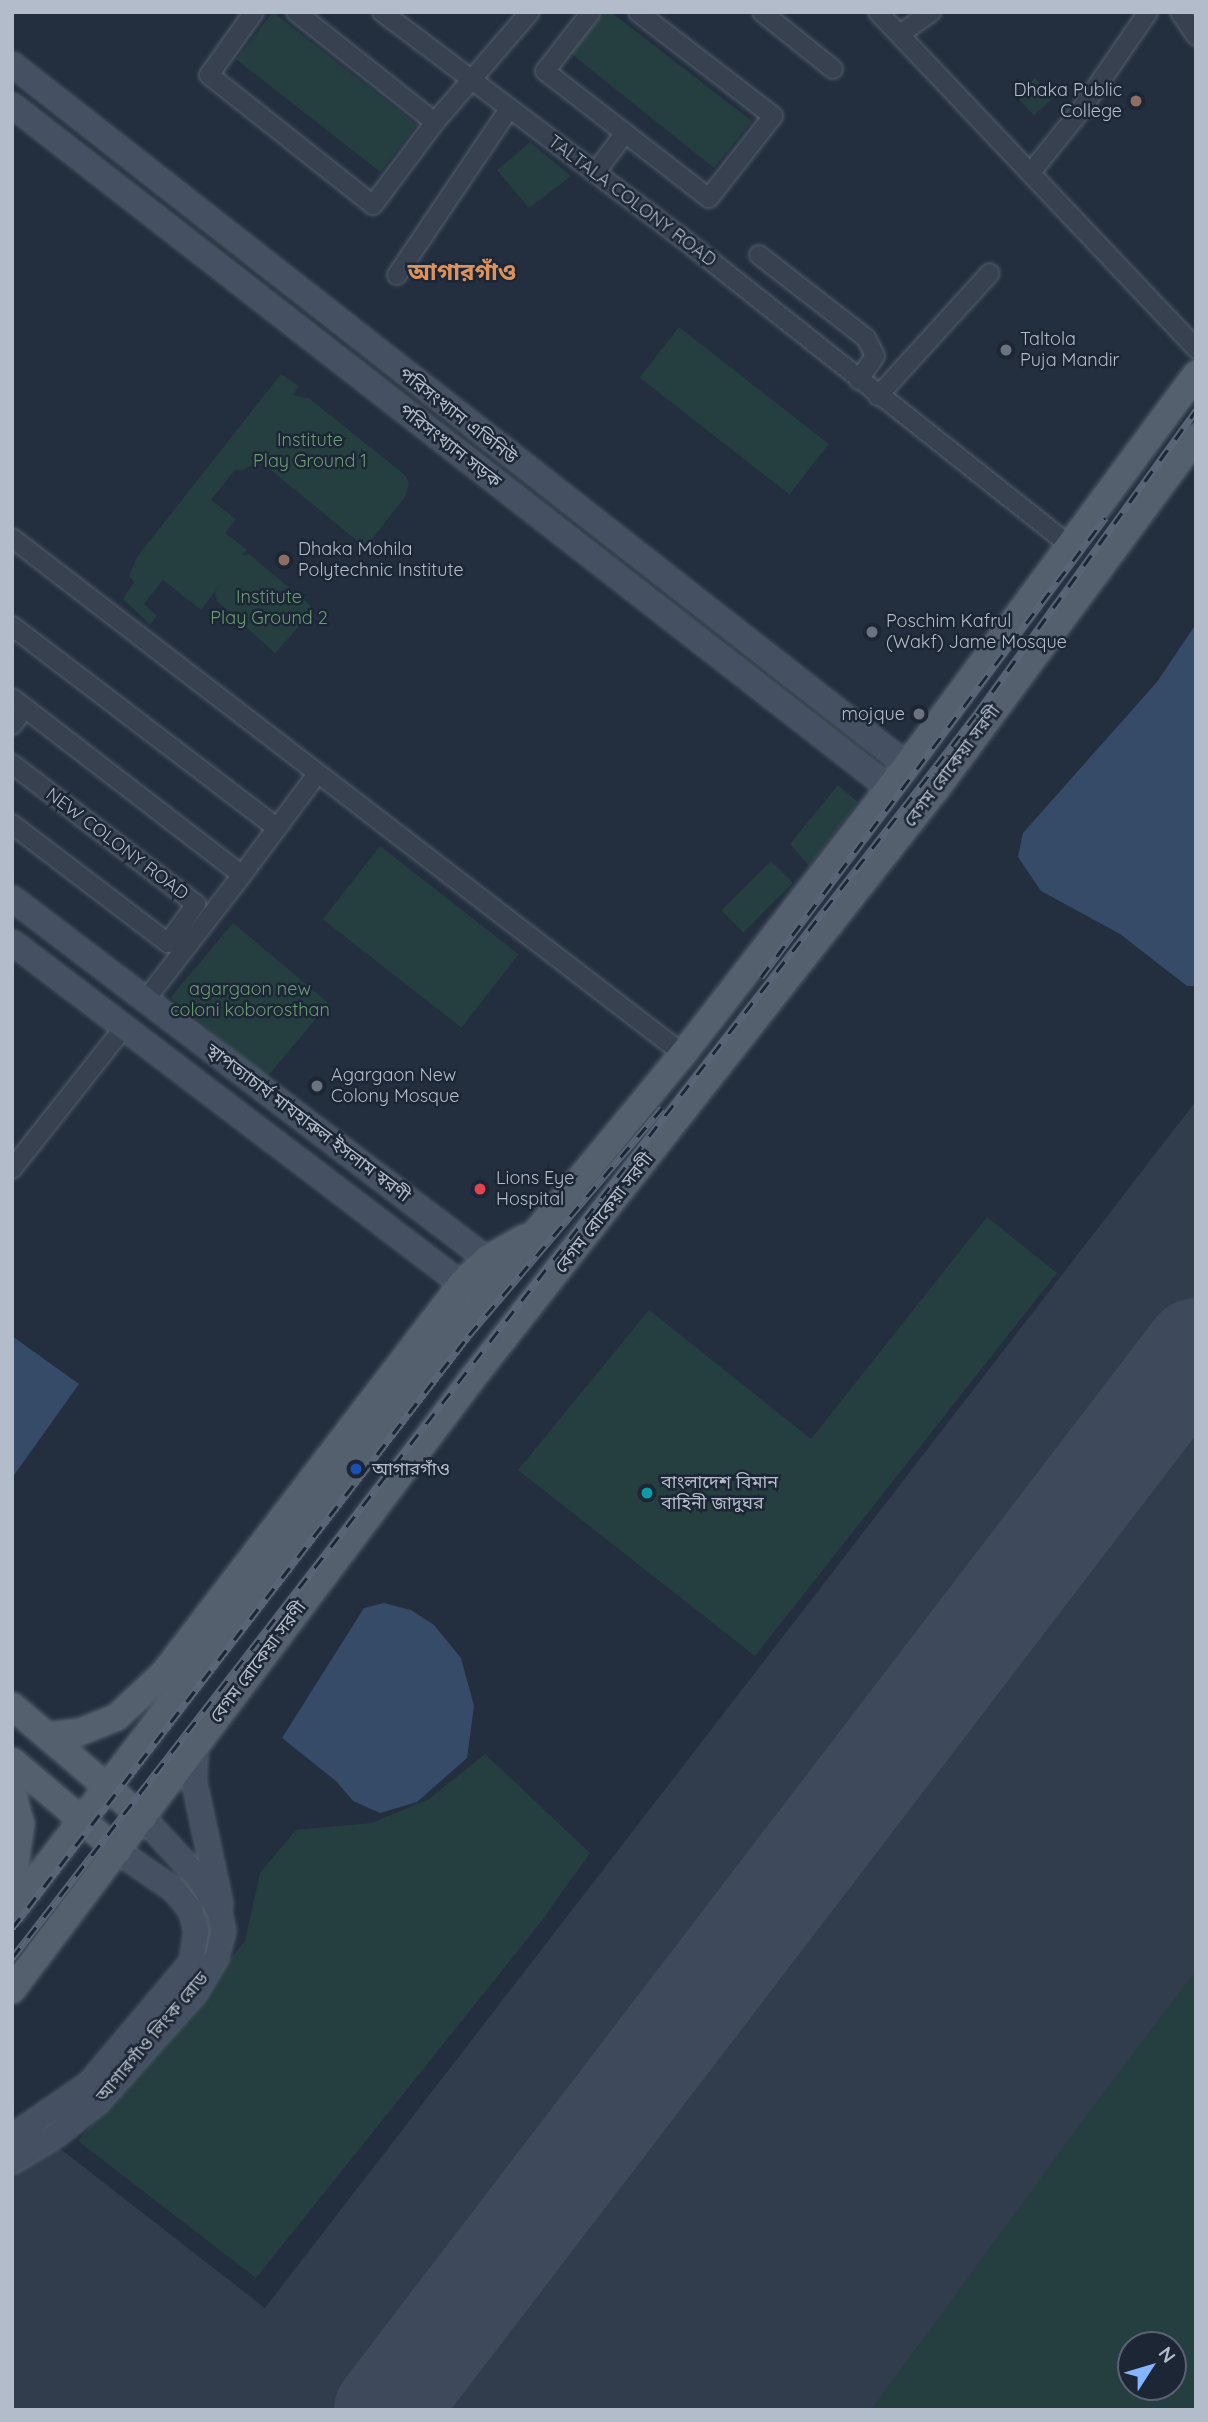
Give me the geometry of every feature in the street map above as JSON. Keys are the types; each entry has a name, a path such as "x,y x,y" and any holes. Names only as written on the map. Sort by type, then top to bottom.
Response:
{"main road":[{"name":"বেগম রোকেয়া সরণী","path":"12,1911 83,1822 471,1292 495,1265 536,1232 683,1054 907,765 1196,374"},
{"name":"বেগম রোকেয়া সরণী","path":"12,1990 474,1376 936,789 1196,437"},
{"path":"907,765 936,789"},
{"path":"888,787 919,811"},
{"path":"683,1054 711,1078"},
{"path":"47,1736 80,1731 117,1717 164,1673 471,1292"},
{"path":"12,1706 143,1818"},
{"path":"12,1761 118,1851"},
{"path":"12,1791 21,1824 12,1884"}],"street":[{"path":"254,12 209,75 373,205 435,122 530,12"},
{"path":"296,12 435,122"},
{"name":"TALTALA COLONY ROAD","path":"382,12 595,173 1070,546"},
{"path":"591,12 545,71 709,198 773,116 638,12"},
{"path":"762,12 833,69"},
{"path":"878,12 1032,171 1196,348"},
{"path":"900,34 931,12"},
{"path":"1032,171 1078,114 1148,12"},
{"path":"1180,12 1196,36"},
{"name":"পরিসংখ্যান এভিনিউ","path":"13,66 907,765"},
{"path":"16,115 42,88"},
{"path":"397,275 509,109"},
{"name":"পরিসংখ্যান সড়ক","path":"16,115 888,787"},
{"path":"595,173 625,133"},
{"path":"759,255 866,338 875,356 859,380"},
{"path":"878,396 990,273"},
{"path":"12,538 683,1054"},
{"path":"12,626 277,828"},
{"path":"12,725 19,703 242,874"},
{"name":"NEW COLONY ROAD","path":"12,764 196,904 168,943 12,824"},
{"path":"12,1169 146,999 317,774"},
{"name":"স্থাপত্যাচার্য মাযহারুল ইসলাম স্বরণী","path":"12,898 495,1265"},
{"name":"স্থাপত্যাচার্য মাযহারুল ইসলাম স্বরণী","path":"12,942 471,1292"},
{"path":"195,1745 194,1783 223,1919"},
{"path":"143,1818 198,1877 223,1919"},
{"name":"আগারগাঁও লিংক রোড","path":"12,2136 89,2083 191,1962 196,1931 190,1909 173,1889 118,1851"},
{"name":"আগারগাঁও লিংক রোড","path":"12,2161 57,2134 97,2102 195,1992 216,1957 223,1919"}],"shaded area":[{"path":"1196,1101 1196,2410 12,2410 12,2174 58,2147 265,2308"}],"green space":[{"path":"273,12 417,125 380,172 236,59"},
{"path":"606,12 611,12 752,121 714,168 569,52"},
{"path":"1035,78 1053,98 1034,115 1016,95"},
{"path":"530,142 571,176 529,208 497,170"},
{"path":"679,327 829,444 789,494 640,377"},
{"path":"281,374 299,386 293,395 310,399 405,475 409,483 405,497 372,539 362,545 255,457 256,462 243,470 235,470 211,500 236,519 225,533 247,550 242,555 249,554 310,605 312,612 275,653 217,601 215,592 225,578 201,610 163,580 144,604 157,616 150,625 123,599 134,582 129,576 137,557"},
{"path":"838,785 858,802 809,866 790,844"},
{"path":"380,846 519,954 461,1028 323,919"},
{"path":"771,861 793,883 743,932 722,910"},
{"name":"agargaon new coloni koborosthan","path":"233,923 329,1003 266,1078 171,997"},
{"path":"987,1217 1057,1273 755,1656 518,1470 649,1310 811,1439"},
{"path":"485,1754 590,1853 540,1923 256,2278 78,2141 245,1941 260,1873 296,1830 372,1823 429,1799"},
{"path":"1196,1971 1196,2410 871,2410 1106,2089"}],"water":[{"path":"1196,624 1196,986 1187,986 1120,934 1041,891 1018,857 1023,833 1157,682"},
{"path":"12,1336 79,1384 12,1478"},
{"path":"384,1603 411,1610 434,1625 461,1658 474,1706 467,1758 417,1802 380,1813 353,1801 336,1781 282,1738 364,1608"}],"runway":[{"path":"385,2410 1196,1349"}],"railway":[{"path":"12,1958 977,713 1196,410"},
{"path":"761,977 1105,518"},
{"path":"12,1928 469,1335 662,1108"}],"place":[{"name":"Dhaka Public College","path":"1136,101"},
{"name":"Taltola Puja Mandir","path":"1006,350"},
{"name":"Dhaka Mohila Polytechnic Institute","path":"284,560"},
{"name":"Poschim Kafrul (Wakf) Jame Mosque","path":"872,632"},
{"name":"mojque","path":"919,714"},
{"name":"Agargaon New Colony Mosque","path":"317,1086"},
{"name":"Lions Eye Hospital","path":"480,1189"},
{"name":"আগারগাঁও","path":"356,1469"},
{"name":"বাংলাদেশ বিমান বাহিনী জাদুঘর","path":"647,1493"}],"district":[{"name":"আগারগাঁও","path":"462,272"}],"park label":[{"name":"Institute Play Ground 1","path":"310,451"},
{"name":"Institute Play Ground 2","path":"269,608"}]}
